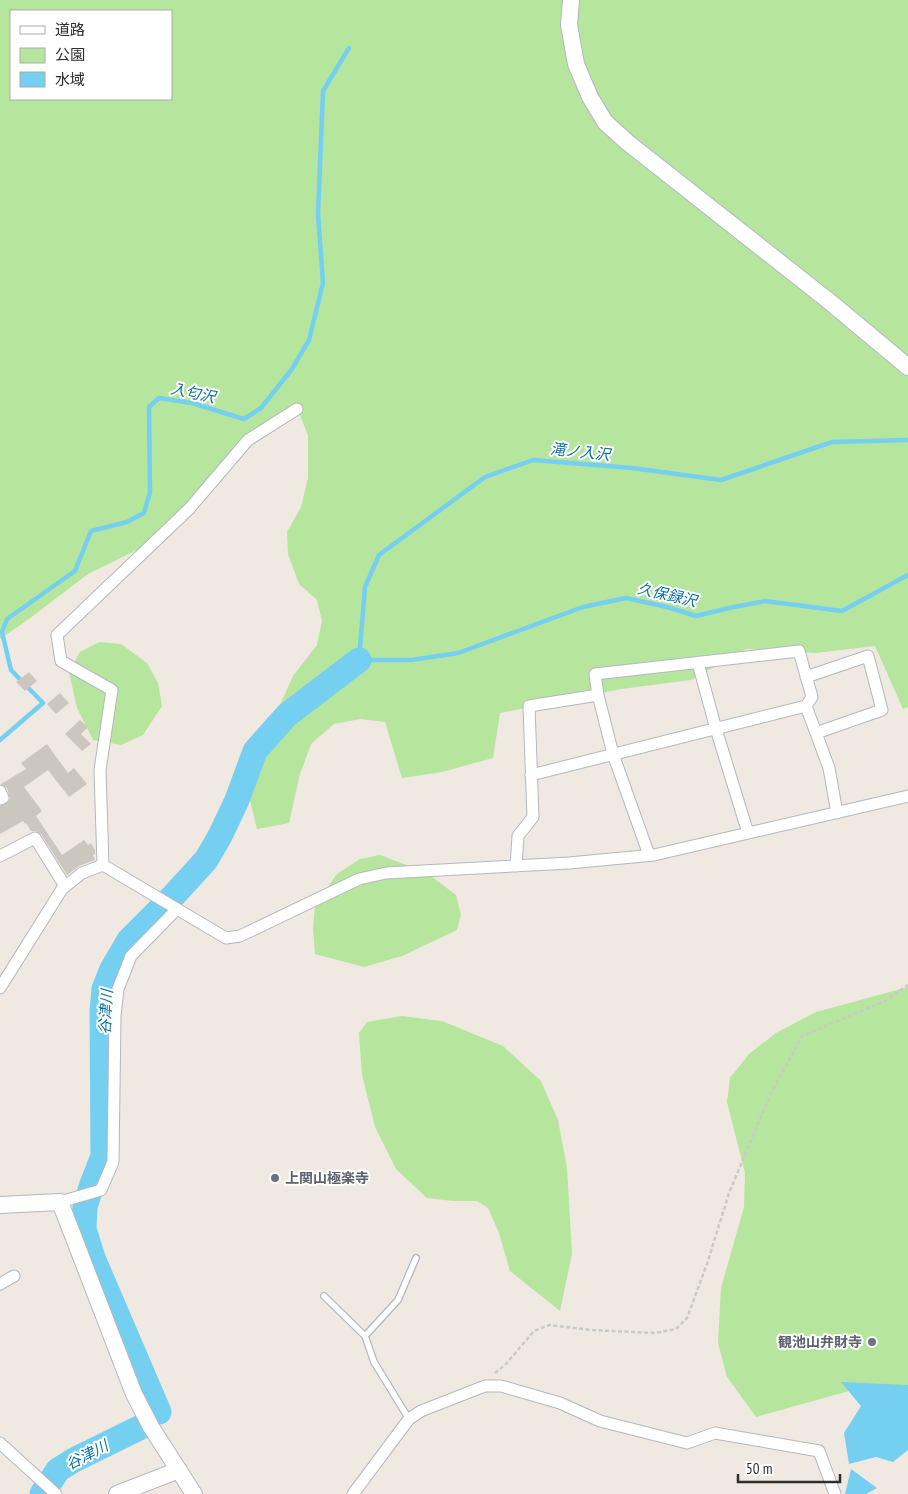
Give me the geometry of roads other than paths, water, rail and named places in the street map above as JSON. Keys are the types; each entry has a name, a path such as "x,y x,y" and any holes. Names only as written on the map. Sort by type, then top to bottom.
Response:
{"street":[{"path":"571,0 569,25 576,64 590,97 605,122 627,142 830,302 908,367"},
{"path":"103,865 100,770 112,690 61,661 57,635 189,509 248,440 297,409"},
{"path":"531,775 613,754 806,706 812,697 799,651 595,674 613,754 649,855"},
{"path":"806,677 868,656 882,710 816,734"},
{"path":"698,663 748,833"},
{"path":"516,866 518,836 534,817 529,706 598,694"},
{"path":"806,706 829,768 837,813"},
{"path":"0,791 3,798 0,799"},
{"path":"103,865 226,938 240,936 359,879 386,874 569,863 649,855 908,796"},
{"path":"0,856 35,838 65,886"},
{"path":"0,988 53,901 65,886 82,873 103,865"},
{"path":"0,1205 60,1202 100,1190 113,1162 115,1016 118,989 131,956 176,910"},
{"path":"60,1202 134,1394 151,1427 194,1494"},
{"path":"0,1284 14,1276"},
{"path":"353,1494 409,1419 421,1411 485,1386 501,1386 560,1403 600,1421 687,1443 715,1433 819,1451 834,1494"},
{"path":"0,1443 56,1494"},
{"path":"117,1494 178,1470"}],"lane":[{"path":"365,1336 398,1300 416,1258"},
{"path":"324,1296 365,1336 374,1362 409,1419"}],"water":[{"path":"841,1382 908,1385 908,1450 893,1462 876,1457 849,1464 844,1433 861,1406"},
{"path":"851,1469 877,1488 866,1494 845,1494"}],"waterway":[{"name":"入匂沢","path":"0,740 43,703 11,670 2,632 7,619 75,571 91,531 127,522 144,513 150,492 149,407 159,398 192,403 244,419 261,408 292,369 309,340 323,283 318,214 323,91 349,48"},
{"name":"滝ノ入沢","path":"908,440 832,442 721,480 632,468 533,460 485,477 379,555 365,587 359,660 411,660 458,653 583,607 626,598 696,616 765,601 842,611 908,575"},
{"name":"谷津川","path":"159,1412 93,1258 84,1229 85,1207 103,1156 102,1011 104,989 112,969 129,940 206,860 237,800 255,751 287,715 359,660"},
{"name":"谷津川","path":"42,1494 58,1470 74,1460 141,1427"}],"place":[{"name":"上関山極楽寺","path":"275,1178"},
{"name":"観池山弁財寺","path":"872,1342"}],"water label":[{"name":"久保録沢","path":"667,595"}]}
